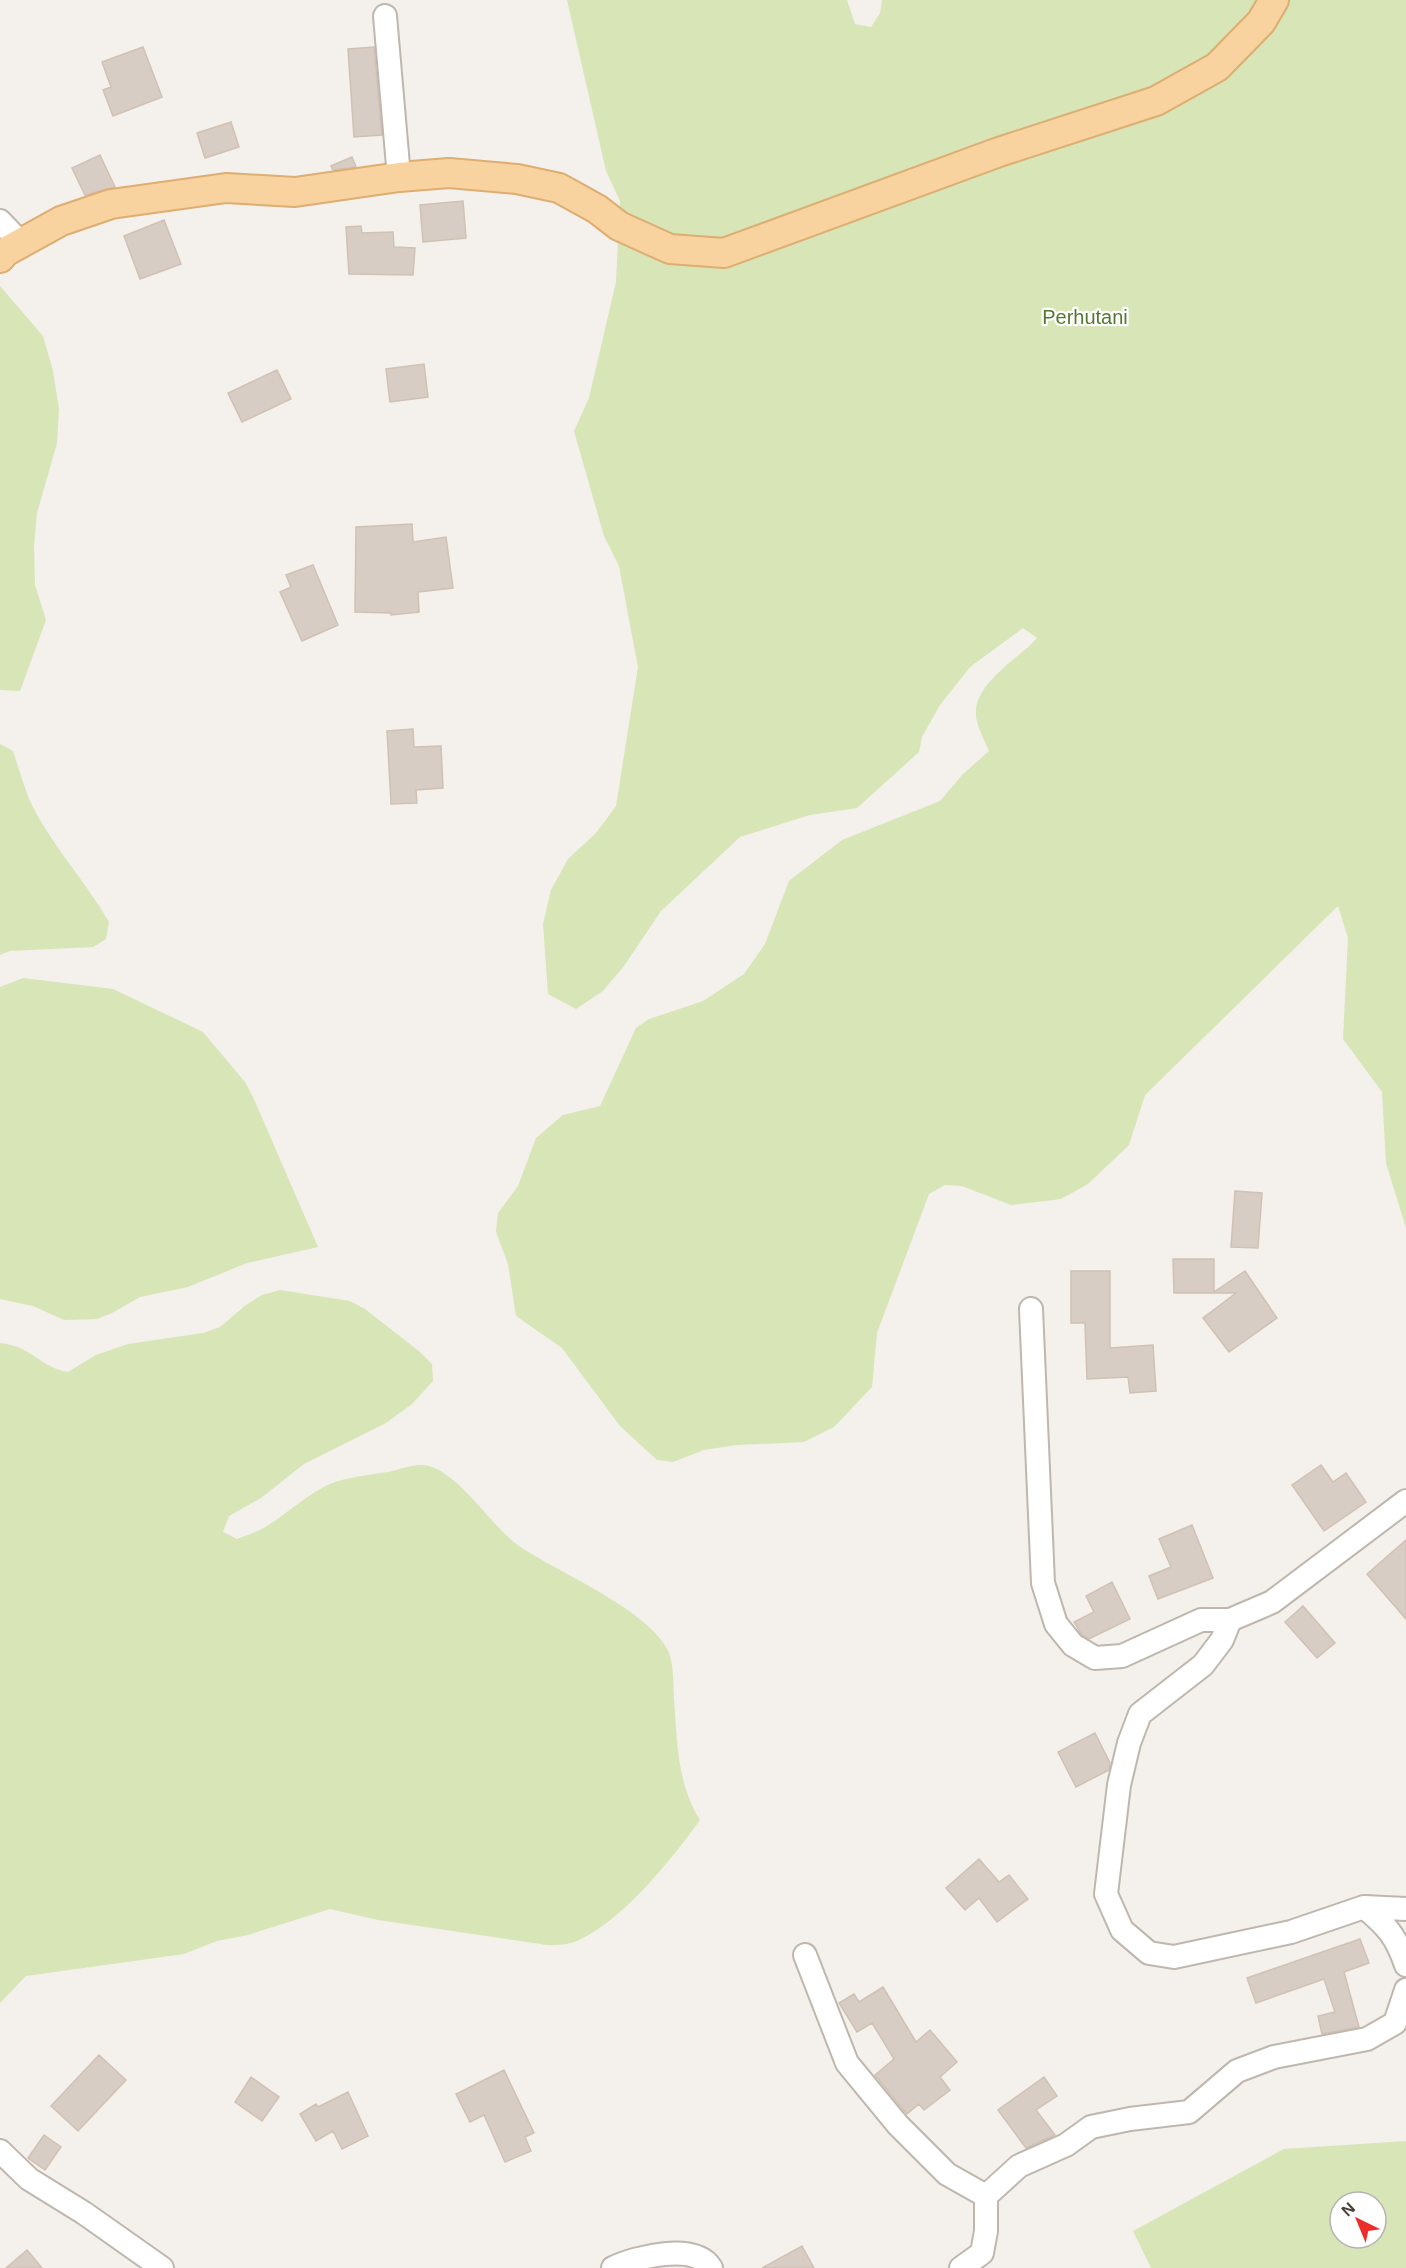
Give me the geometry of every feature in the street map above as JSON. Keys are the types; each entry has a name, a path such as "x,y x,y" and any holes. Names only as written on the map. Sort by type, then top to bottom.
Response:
{"main road":[{"path":"7,250 61,221 111,204 226,188 295,192 399,177 449,173 517,179 559,189 597,209 619,226 670,249 724,253 999,152 1156,100 1217,67 1261,22 1274,0"}],"street":[{"path":"385,16 399,177"},
{"path":"0,221 7,250"},
{"path":"1031,1309 1042,1583 1056,1624 1073,1645 1095,1658 1122,1656 1201,1620 1230,1620 1272,1602 1406,1501"},
{"path":"1230,1620 1222,1640 1203,1665 1140,1714 1129,1743 1119,1785 1106,1894 1122,1930 1149,1953 1174,1957 1291,1932 1364,1907 1406,1908"},
{"path":"1364,1907 1387,1926 1398,1941 1406,1965"},
{"path":"806,1955 847,2062 898,2125 947,2174 986,2196"},
{"path":"961,2268 982,2253 986,2231 986,2196 1019,2166 1066,2145 1091,2127 1130,2119 1189,2112 1237,2071 1274,2057 1366,2039 1395,2023 1406,1990"},
{"path":"0,2151 29,2179 84,2213 162,2268"},
{"path":"613,2268 629,2260 672,2253 700,2257 711,2268"}],"green space":[{"name":"Perhutani","path":"567,0 847,0 855,24 871,27 880,13 882,0 1406,0 1406,1228 1386,1163 1382,1092 1343,1039 1348,938 1338,906 1145,1095 1129,1145 1088,1184 1061,1199 1011,1205 962,1186 945,1185 929,1194 877,1333 872,1387 834,1427 804,1442 737,1445 704,1450 673,1462 657,1460 620,1426 562,1348 516,1316 508,1264 496,1232 498,1213 518,1186 536,1138 563,1115 600,1106 636,1028 649,1019 703,1001 744,974 765,944 789,881 842,840 940,801 962,775 989,751 977,721 976,708 980,696 996,675 1037,638 1023,628 970,667 940,705 922,737 919,752 857,808 810,815 740,837 661,911 624,966 603,991 576,1009 548,994 543,924 551,890 568,859 596,833 616,806 638,667 619,566 604,536 574,431 589,398 616,282 620,201 606,171"},
{"path":"0,286 43,336 53,371 59,409 57,443 37,513 34,546 35,585 46,620 20,691 0,690"},
{"path":"0,744 13,751 29,799 37,815 109,922 106,939 93,947 10,951 0,955"},
{"path":"23,978 113,989 203,1032 245,1082 318,1247 247,1263 188,1287 140,1297 97,1319 64,1320 33,1306 0,1299 0,987"},
{"path":"280,1290 350,1301 365,1309 432,1364 433,1381 412,1404 386,1423 304,1464 261,1498 229,1516 223,1532 237,1539 254,1533 330,1484 359,1476 423,1465 449,1476 519,1546 624,1608 644,1622 659,1637 669,1653 672,1664 677,1746 682,1777 692,1806 700,1820 661,1870 629,1904 596,1931 571,1943 547,1945 378,1920 330,1909 248,1935 217,1941 184,1954 26,1976 0,2003 0,1343 20,1348 50,1366 68,1372 96,1355 128,1344 203,1333 220,1327 262,1295"},
{"path":"1406,2141 1406,2268 1151,2268 1133,2231 1284,2149"}],"building":[{"path":"143,47 162,97 113,116 103,90 111,87 102,62"},
{"path":"374,47 382,135 354,137 348,49"},
{"path":"231,122 239,147 205,158 197,133"},
{"path":"100,155 115,187 85,195 72,168"},
{"path":"352,157 356,167 333,170 331,166"},
{"path":"463,201 466,238 423,242 420,205"},
{"path":"164,220 181,264 140,279 124,236"},
{"path":"361,226 362,233 393,232 394,247 415,248 413,275 349,274 346,227"},
{"path":"424,364 428,397 390,402 386,369"},
{"path":"277,370 291,399 242,422 228,393"},
{"path":"412,524 413,542 446,537 453,588 418,592 419,612 391,615 391,613 355,612 356,527"},
{"path":"313,565 338,625 302,641 280,592 291,587 286,575"},
{"path":"413,729 414,747 441,746 443,788 416,790 417,803 391,804 387,731"},
{"path":"1235,1191 1262,1193 1258,1248 1231,1247"},
{"path":"1173,1259 1214,1259 1214,1292 1245,1271 1277,1318 1229,1352 1203,1318 1236,1293 1174,1293"},
{"path":"1071,1271 1110,1271 1110,1348 1153,1345 1156,1391 1130,1393 1128,1377 1087,1379 1085,1323 1071,1323"},
{"path":"1321,1465 1333,1482 1346,1473 1366,1502 1324,1531 1292,1485"},
{"path":"1192,1525 1213,1578 1158,1599 1149,1576 1171,1567 1159,1539"},
{"path":"1406,1540 1406,1619 1367,1574"},
{"path":"1112,1582 1130,1619 1089,1639 1082,1635 1074,1622 1094,1612 1086,1596"},
{"path":"1303,1606 1335,1643 1317,1658 1285,1622"},
{"path":"1095,1733 1110,1763 1109,1770 1076,1787 1058,1752"},
{"path":"979,1859 999,1882 1009,1875 1028,1899 997,1922 979,1898 965,1910 946,1888"},
{"path":"1360,1939 1369,1963 1344,1972 1359,2027 1322,2034 1318,2016 1335,2012 1324,1979 1256,2003 1247,1978"},
{"path":"883,1987 916,2042 930,2030 957,2062 940,2077 950,2090 924,2110 919,2104 907,2114 875,2075 894,2059 872,2023 857,2032 839,2003 854,1994 859,2002"},
{"path":"99,2055 126,2080 78,2131 51,2106"},
{"path":"504,2070 534,2133 525,2137 531,2151 505,2162 484,2115 470,2122 456,2094"},
{"path":"251,2077 279,2097 262,2121 235,2102"},
{"path":"1044,2077 1057,2096 1036,2110 1055,2135 1026,2148 998,2110"},
{"path":"348,2092 368,2136 342,2149 333,2131 316,2141 300,2114 316,2104 318,2107"},
{"path":"44,2135 61,2147 45,2170 28,2158"},
{"path":"802,2246 814,2268 762,2268"},
{"path":"27,2250 42,2268 6,2268"}]}
